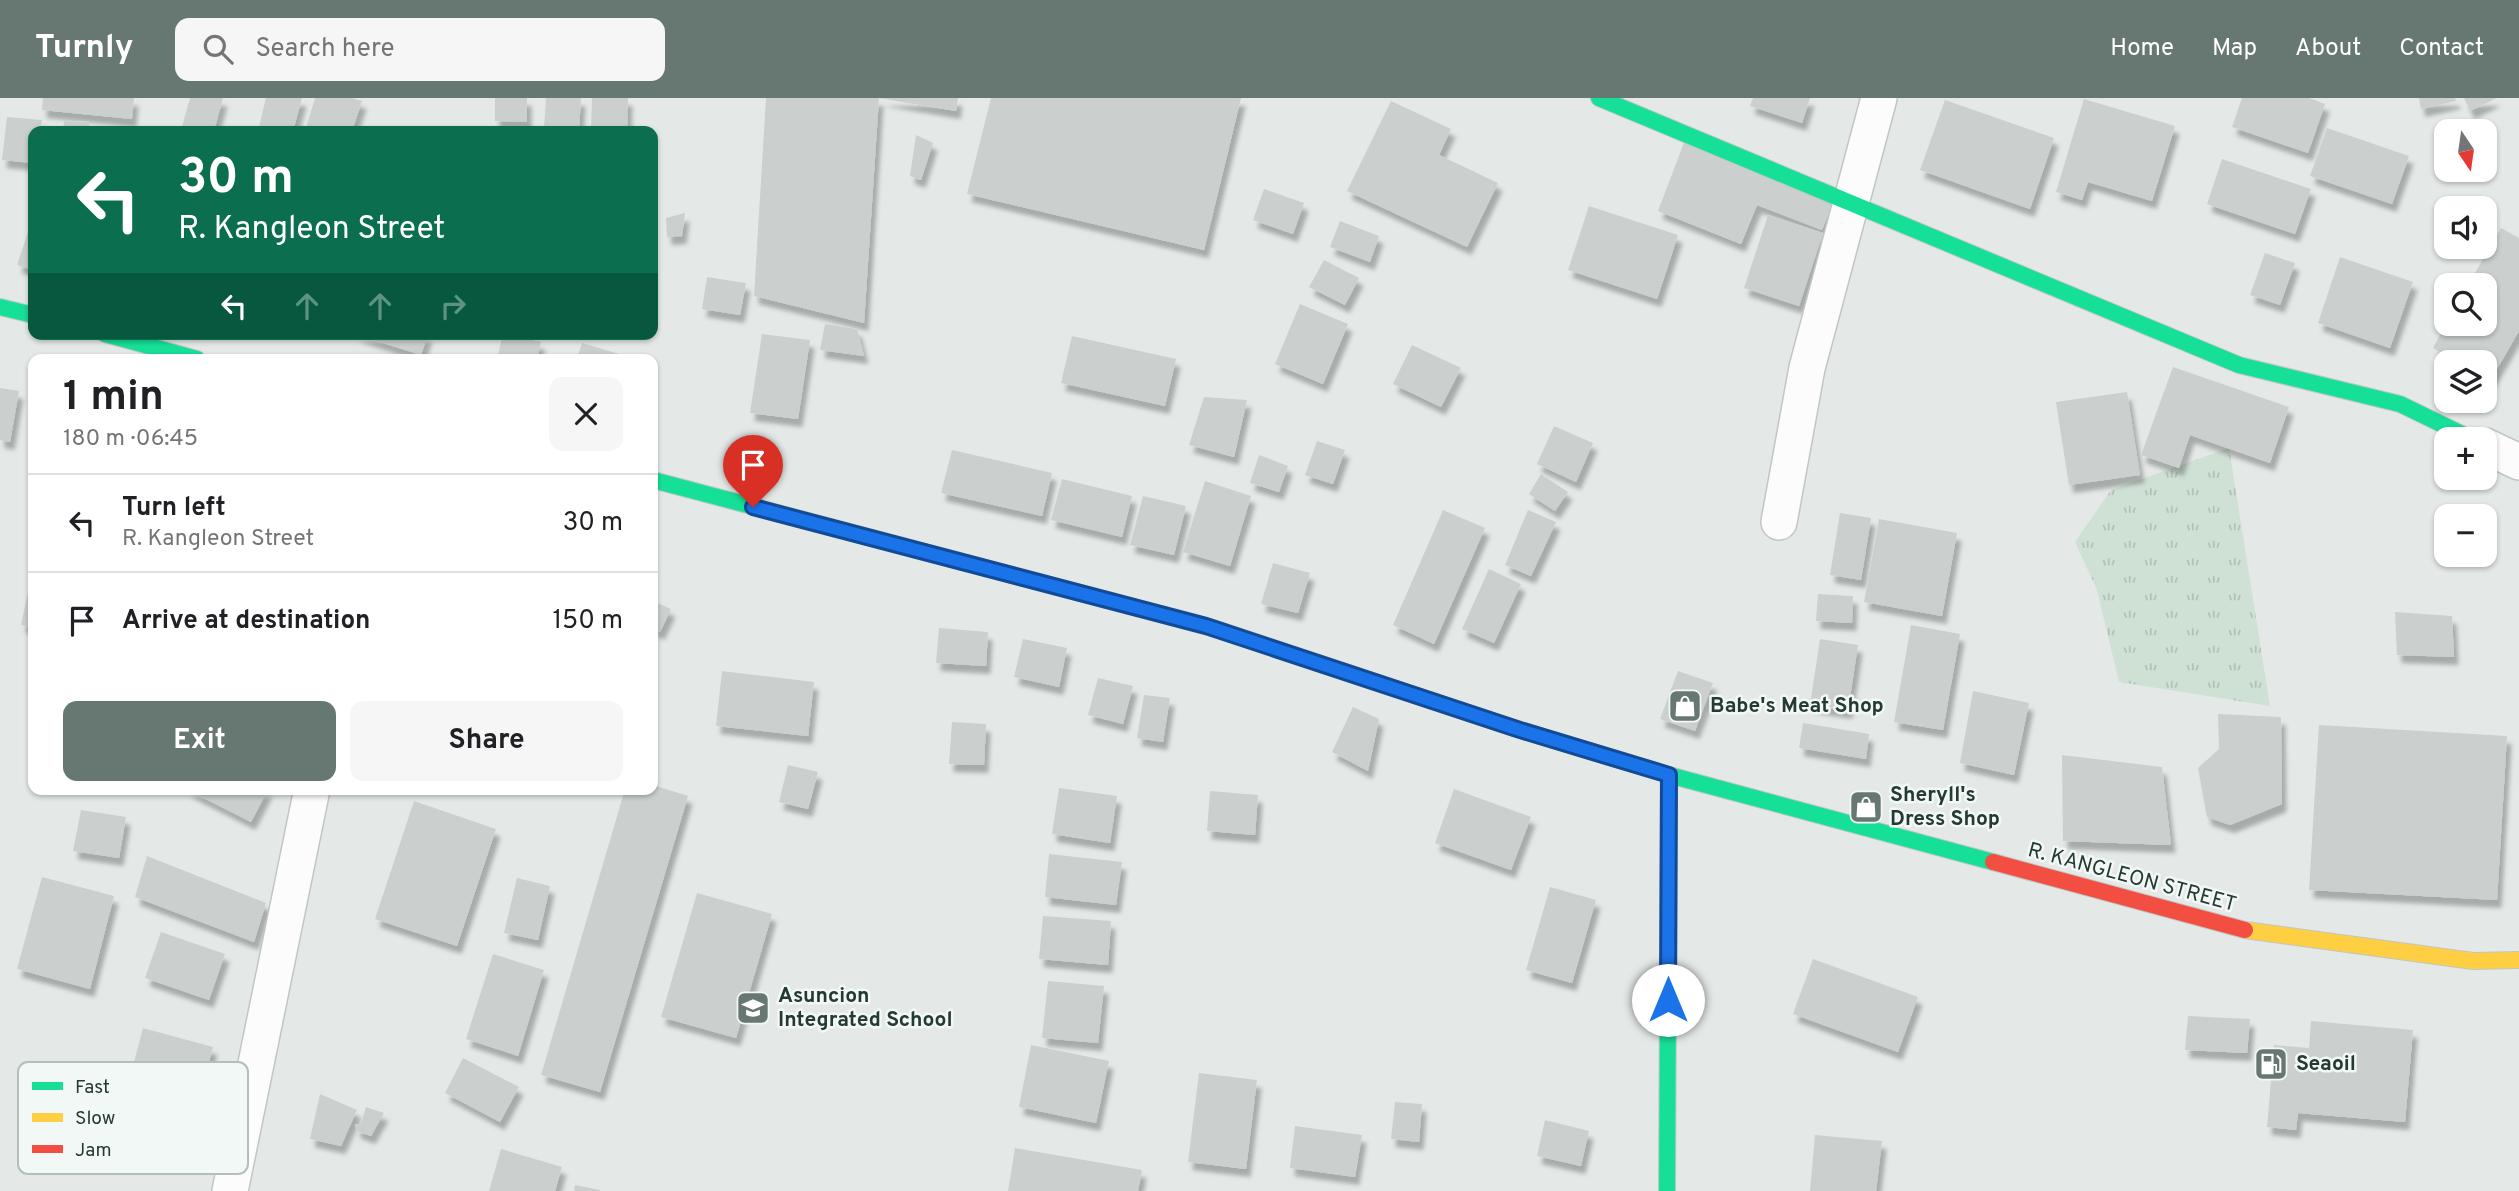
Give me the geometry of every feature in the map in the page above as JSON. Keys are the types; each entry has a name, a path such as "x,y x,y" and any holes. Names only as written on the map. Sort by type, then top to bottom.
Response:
{"main road":[{"path":"1599,98 2239,365 2400,404 2447,427"},
{"path":"0,307 28,314"},
{"path":"127,340 179,354"},
{"name":"R. KANGLEON STREET","path":"658,481 1206,626 1520,730 1669,775 2251,932 2473,961 2519,960"},
{"path":"1667,1191 1669,775"}],"street":[{"path":"1779,522 1807,368 1879,98"},
{"path":"2497,452 2519,462"},
{"path":"248,1103 311,795"}],"green space":[{"path":"2229,448 2270,706 2119,682 2097,590 2075,542 2111,490"}],"building":[{"path":"43,98 134,98 132,119 42,110"},
{"path":"190,98 223,98 215,126 182,126"},
{"path":"266,98 302,98 294,126 259,126"},
{"path":"315,98 352,98 362,101 354,126 307,126"},
{"path":"495,98 527,98 527,122 495,121"},
{"path":"546,98 581,98 579,126 544,126"},
{"path":"592,98 628,98 627,126 591,126"},
{"path":"766,98 879,98 864,323 754,296"},
{"path":"879,98 958,98 956,111"},
{"path":"991,98 1241,98 1204,250 967,194"},
{"path":"1753,98 1810,98 1802,123 1750,106"},
{"path":"2242,98 2309,98 2325,104 2308,153 2232,127"},
{"path":"2419,98 2455,98 2456,101 2421,109"},
{"path":"2464,98 2497,98 2470,111"},
{"path":"2084,99 2175,126 2152,201 2088,182 2082,200 2056,192"},
{"path":"1945,100 2054,138 2030,209 1920,170"},
{"path":"1391,101 1451,129 1439,155 1498,183 1467,247 1347,191"},
{"path":"7,117 42,120 41,126 28,126 28,163 2,160"},
{"path":"64,121 89,122 89,126 64,126"},
{"path":"2327,128 2409,156 2392,204 2310,176"},
{"path":"916,135 933,143 921,180 910,176"},
{"path":"1685,140 1835,198 1822,230 1757,205 1741,244 1658,211"},
{"path":"2222,159 2311,189 2295,234 2207,204"},
{"path":"1264,189 1304,203 1293,234 1253,220"},
{"path":"1589,206 1678,235 1657,299 1568,270"},
{"path":"685,213 682,236 667,237 666,218"},
{"path":"1768,215 1823,233 1799,306 1744,288"},
{"path":"1340,221 1379,236 1370,262 1330,247"},
{"path":"2501,228 2519,238 2519,331 2497,369 2497,350 2433,348 2440,336 2497,336 2497,273 2475,273 2483,259 2497,259 2497,235"},
{"path":"28,232 28,268 17,265"},
{"path":"2265,253 2295,263 2280,305 2250,295"},
{"path":"2340,257 2413,282 2390,348 2318,323"},
{"path":"1324,260 1359,278 1345,305 1309,287"},
{"path":"707,277 746,283 740,315 702,309"},
{"path":"1300,304 1348,324 1323,384 1275,364"},
{"path":"825,324 857,329 864,356 820,350"},
{"path":"762,334 810,340 798,419 750,413"},
{"path":"1072,336 1176,359 1165,406 1061,383"},
{"path":"374,340 426,340 421,354"},
{"path":"502,340 541,342 538,354 498,354"},
{"path":"582,343 619,354 579,354"},
{"path":"1412,345 1461,368 1441,407 1393,384"},
{"path":"2173,367 2289,407 2270,463 2190,435 2179,468 2141,455"},
{"path":"0,388 19,391 10,442 0,440"},
{"path":"2127,392 2140,475 2069,485 2056,402"},
{"path":"1204,397 1247,400 1234,457 1189,445"},
{"path":"1554,426 1593,443 1576,482 1537,464"},
{"path":"1317,441 1345,450 1333,484 1305,475"},
{"path":"952,450 1052,473 1042,516 941,493"},
{"path":"1259,455 1288,466 1279,492 1250,483"},
{"path":"1541,474 1568,492 1555,511 1529,494"},
{"path":"1062,479 1132,496 1122,537 1051,520"},
{"path":"1205,481 1251,496 1230,566 1183,552"},
{"path":"1143,496 1186,506 1174,555 1130,545"},
{"path":"1443,510 1485,528 1434,644 1393,625"},
{"path":"1528,510 1556,522 1531,576 1505,565"},
{"path":"1840,513 1871,518 1861,580 1830,575"},
{"path":"1879,519 1957,533 1942,616 1864,602"},
{"path":"1273,563 1310,573 1298,613 1261,604"},
{"path":"1489,569 1521,584 1494,643 1462,629"},
{"path":"28,592 28,626 21,625"},
{"path":"1818,594 1853,596 1852,623 1816,621"},
{"path":"658,603 671,609 660,632 658,631"},
{"path":"2395,612 2452,616 2454,657 2397,655"},
{"path":"1911,625 1960,634 1943,730 1894,722"},
{"path":"939,628 988,632 986,666 936,663"},
{"path":"1023,639 1067,648 1059,687 1014,677"},
{"path":"1820,639 1858,645 1848,711 1810,705"},
{"path":"722,671 814,682 808,736 716,726"},
{"path":"1678,671 1713,683 1695,731 1660,719"},
{"path":"1098,678 1133,686 1123,724 1088,715"},
{"path":"1973,691 2029,703 2014,775 1960,763"},
{"path":"1144,695 1170,698 1163,742 1137,738"},
{"path":"1353,707 1379,719 1368,771 1332,752"},
{"path":"2218,714 2281,717 2282,804 2230,825 2207,817 2198,768 2219,749"},
{"path":"952,722 986,724 984,765 949,764"},
{"path":"1803,723 1869,734 1866,759 1799,748"},
{"path":"2319,725 2507,736 2497,900 2309,890"},
{"path":"2062,755 2162,767 2171,845 2063,841"},
{"path":"788,765 818,772 808,809 779,802"},
{"path":"658,787 688,796 600,1092 541,1075 623,795 658,795"},
{"path":"1059,788 1117,796 1110,843 1052,834"},
{"path":"1454,789 1531,817 1511,870 1435,843"},
{"path":"1210,791 1258,795 1255,835 1207,831"},
{"path":"198,795 265,795 251,822"},
{"path":"414,801 496,829 457,946 375,919"},
{"path":"81,810 126,817 119,858 73,851"},
{"path":"1049,854 1122,862 1116,905 1045,897"},
{"path":"147,856 266,903 254,942 135,897"},
{"path":"42,877 114,896 90,989 17,969"},
{"path":"517,878 550,886 538,940 504,933"},
{"path":"1550,887 1596,900 1572,983 1526,970"},
{"path":"697,893 772,914 736,1038 661,1017"},
{"path":"1043,916 1111,921 1108,965 1039,959"},
{"path":"161,932 225,954 209,1000 145,978"},
{"path":"493,954 544,970 518,1056 466,1039"},
{"path":"1813,959 1918,997 1898,1052 1793,1014"},
{"path":"1048,981 1104,986 1098,1043 1042,1038"},
{"path":"2188,1016 2250,1019 2247,1053 2185,1050"},
{"path":"2311,1021 2413,1030 2405,1122 2298,1113 2296,1130 2267,1127 2274,1045 2309,1048"},
{"path":"143,1028 213,1047 209,1062 134,1062"},
{"path":"1031,1045 1109,1061 1096,1123 1019,1107"},
{"path":"463,1058 519,1087 500,1122 445,1093"},
{"path":"1199,1073 1257,1080 1246,1169 1188,1162"},
{"path":"320,1094 357,1110 341,1146 310,1139"},
{"path":"1395,1102 1422,1104 1419,1142 1391,1139"},
{"path":"366,1107 384,1113 371,1136 357,1131 355,1124 361,1124"},
{"path":"1545,1120 1589,1131 1581,1166 1537,1156"},
{"path":"1295,1126 1362,1135 1355,1177 1290,1168"},
{"path":"1815,1135 1882,1141 1876,1191 1810,1191"},
{"path":"1015,1148 1142,1170 1138,1191 1008,1191"},
{"path":"501,1149 562,1167 555,1191 489,1191"},
{"path":"575,1185 600,1190 600,1191 574,1191"}],"traffic: fast":[{"path":"1599,98 2239,365 2400,404 2447,427"},
{"path":"0,307 28,314"},
{"path":"127,340 179,354"},
{"path":"658,481 1213,628"},
{"path":"1514,728 1669,775 1993,862"},
{"path":"1667,1191 1669,775"}],"traffic: slow":[{"path":"1213,628 1514,728"},
{"path":"2245,930 2473,961 2519,960"}],"traffic: jam":[{"path":"1993,862 2245,930"}],"place":[{"name":"Babe's Meat Shop","path":"1685,706"},
{"name":"Sheryll's Dress Shop","path":"1866,807"},
{"name":"Asuncion Integrated School","path":"753,1008"},
{"name":"Seaoil","path":"2271,1064"}],"route":[{"path":"753,507 1206,626 1520,730 1669,775 1668,1000"}]}
